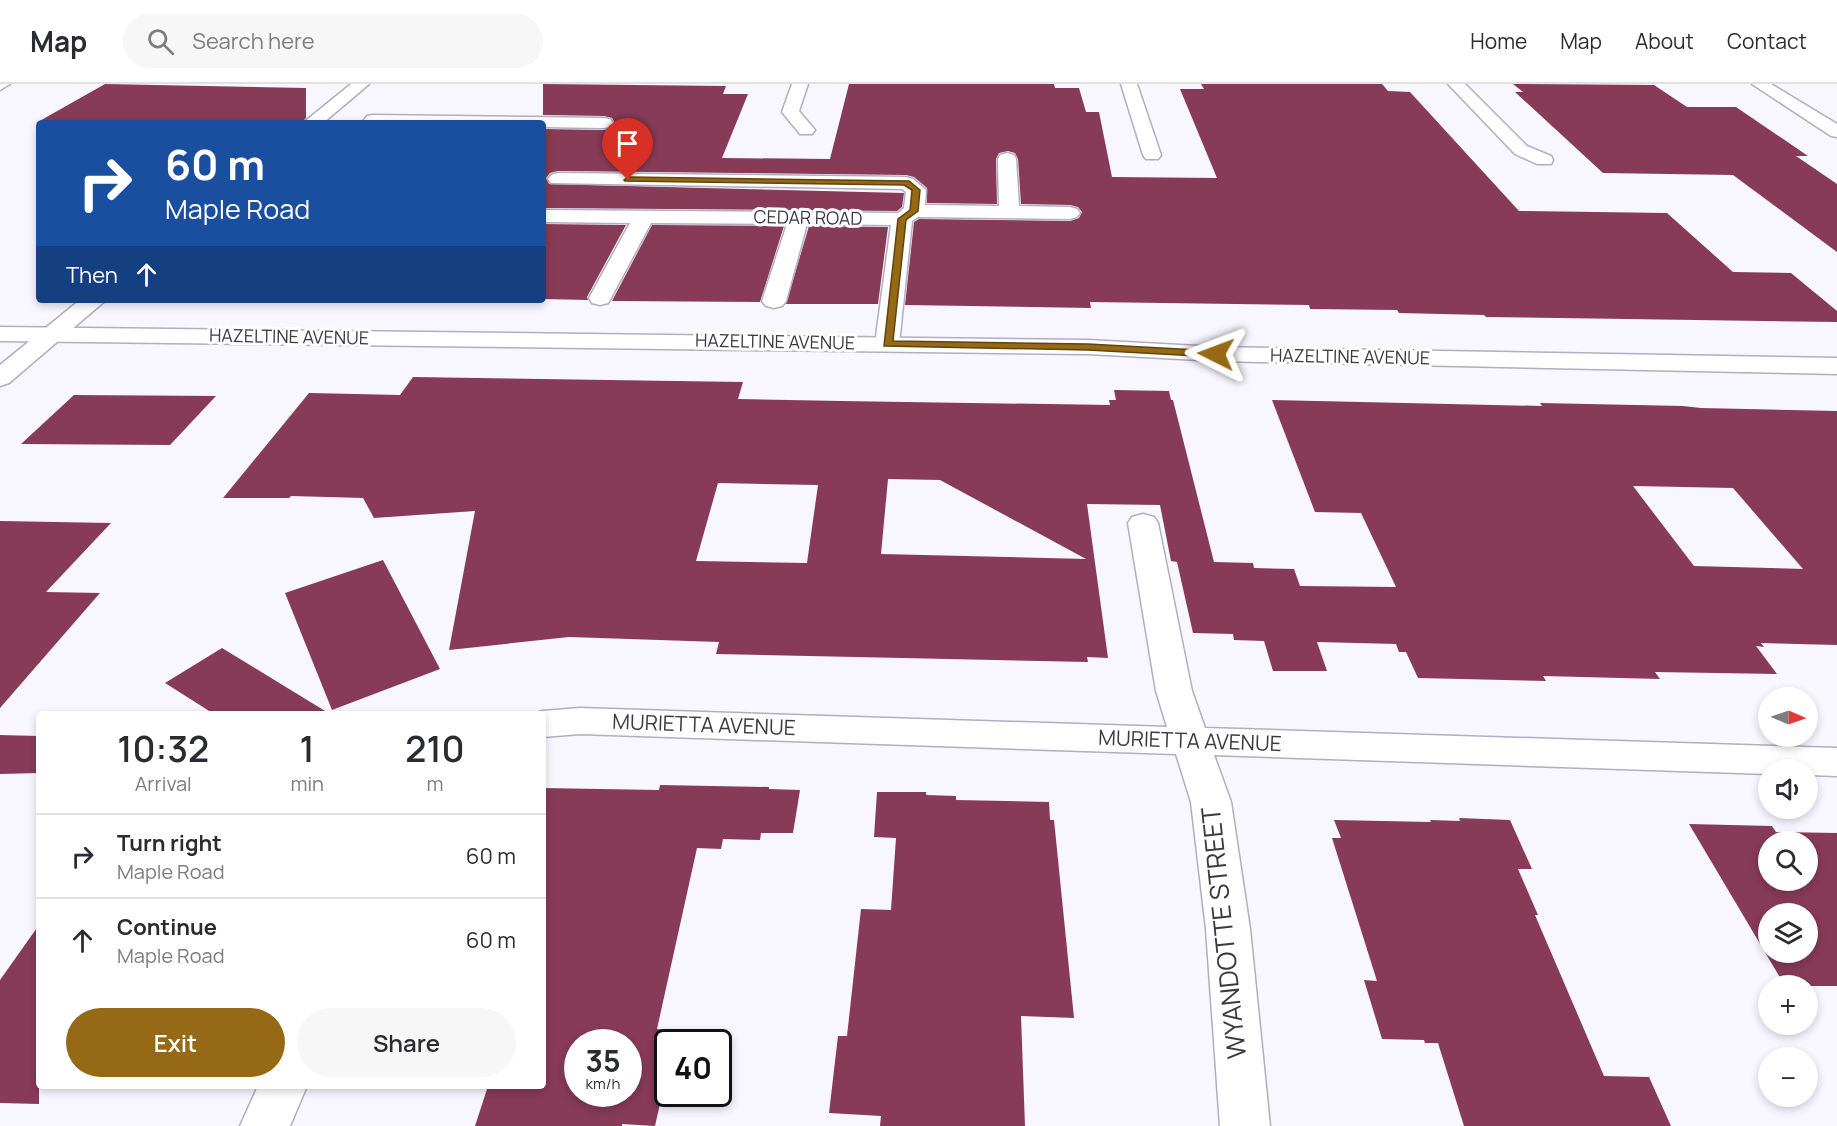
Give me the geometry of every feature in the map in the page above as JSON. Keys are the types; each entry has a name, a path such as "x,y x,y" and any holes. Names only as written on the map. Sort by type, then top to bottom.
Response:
{"street":[{"path":"316,120 361,84"},
{"path":"800,84 790,112 806,130"},
{"path":"1129,84 1152,155"},
{"path":"1456,84 1521,150 1544,160"},
{"path":"1760,84 1837,132"},
{"path":"546,123 604,123"},
{"path":"1007,159 1009,212"},
{"path":"569,162 553,186 906,183 916,190 908,215 887,344"},
{"name":"CEDAR ROAD","path":"546,216 799,218 1009,212 1070,213"},
{"path":"600,298 644,216"},
{"path":"774,301 799,218"},
{"path":"0,378 90,303"},
{"name":"HAZELTINE AVENUE","path":"0,334 1088,347 1216,354 1837,366"},
{"name":"WYANDOTTE STREET","path":"1143,523 1174,691 1213,813 1228,929 1245,1126"},
{"name":"MURIETTA AVENUE","path":"546,724 592,721 1837,762"},
{"path":"265,1126 282,1089"}],"building":[{"path":"105,84 306,88 306,118 304,120 41,120"},
{"path":"543,84 726,86 723,94 748,94 722,158 830,159 849,84 1054,84 1055,88 1079,88 1086,112 1099,112 1112,177 1217,178 1180,89 1204,89 1201,84 1382,84 1388,91 1410,92 1519,211 1667,213 1733,272 1791,273 1837,311 1837,322 1486,317 1484,315 1399,313 1397,310 1310,309 1309,305 1090,302 1091,308 905,305 914,222 919,219 1070,221 1079,218 1082,212 1078,207 1070,205 1021,204 1018,159 1015,153 1008,151 999,153 996,159 997,204 927,203 927,188 914,177 906,175 558,171 550,173 546,178 546,129 604,130 612,128 615,123 612,118 604,116 543,115"},
{"path":"1513,84 1654,85 1687,107 1736,107 1808,156 1796,156 1837,184 1837,252 1733,175 1603,173 1515,92 1523,92"},
{"path":"546,178 549,184 904,193 902,207 897,211 546,208"},
{"path":"546,224 626,225 587,297 588,300 546,299"},
{"path":"652,225 784,226 760,302 612,301"},
{"path":"809,226 888,227 878,304 786,304"},
{"path":"413,377 743,382 738,399 841,401 1110,405 1109,400 1116,400 1114,390 1169,391 1214,562 1253,563 1254,568 1294,569 1300,586 1396,587 1361,513 1315,512 1272,400 1542,406 1540,403 1837,411 1837,645 1761,643 1764,647 1756,646 1777,674 1655,672 1660,679 1543,676 1546,681 1418,678 1406,652 1399,652 1396,644 1317,642 1327,671 1273,671 1264,641 1234,640 1233,634 1193,633 1177,562 1171,561 1160,505 1087,504 1108,658 1087,657 1088,662 716,654 719,642 569,637 449,650 475,511 374,518 363,498 291,496 289,498 223,498 309,393 400,395","holes":["888,479 940,480 1086,559 881,554","718,483 818,485 807,563 696,561","1633,486 1733,488 1803,569 1694,566"]},
{"path":"74,395 216,396 170,445 21,444"},
{"path":"0,521 111,523 46,592 100,593 0,708"},
{"path":"383,560 440,669 332,710 285,593"},
{"path":"222,648 325,711 209,711 165,683"},
{"path":"0,735 36,736 36,773 0,774"},
{"path":"660,785 769,787 769,789 800,790 793,833 761,833 760,840 723,839 721,849 697,848 657,1029 654,1029 654,1107 659,1107 655,1126 622,1124 622,1126 475,1126 487,1089 546,1089 546,788 659,790"},
{"path":"877,792 926,792 926,795 956,796 956,800 1049,802 1050,820 1054,820 1074,1018 1021,1016 1025,1126 880,1126 881,1116 829,1113 838,1036 847,1036 861,909 891,910 896,838 874,837"},
{"path":"1459,818 1510,820 1532,869 1518,869 1538,915 1535,915 1604,1076 1649,1077 1671,1126 1464,1126 1438,1043 1425,1043 1424,1040 1382,1039 1364,980 1377,981 1332,838 1341,838 1334,820 1431,822 1430,820 1460,821"},
{"path":"1689,824 1772,826 1775,831 1758,831 1758,891 1818,891 1818,833 1837,833 1837,986 1818,986 1818,975 1778,975 1771,963 1818,963 1818,903 1758,903 1758,940"},
{"path":"36,929 36,1089 39,1089 39,1104 0,1103 0,980"}],"route":[{"path":"628,180 906,183 916,190 914,211 902,219 887,344 1088,347 1216,354"}]}
